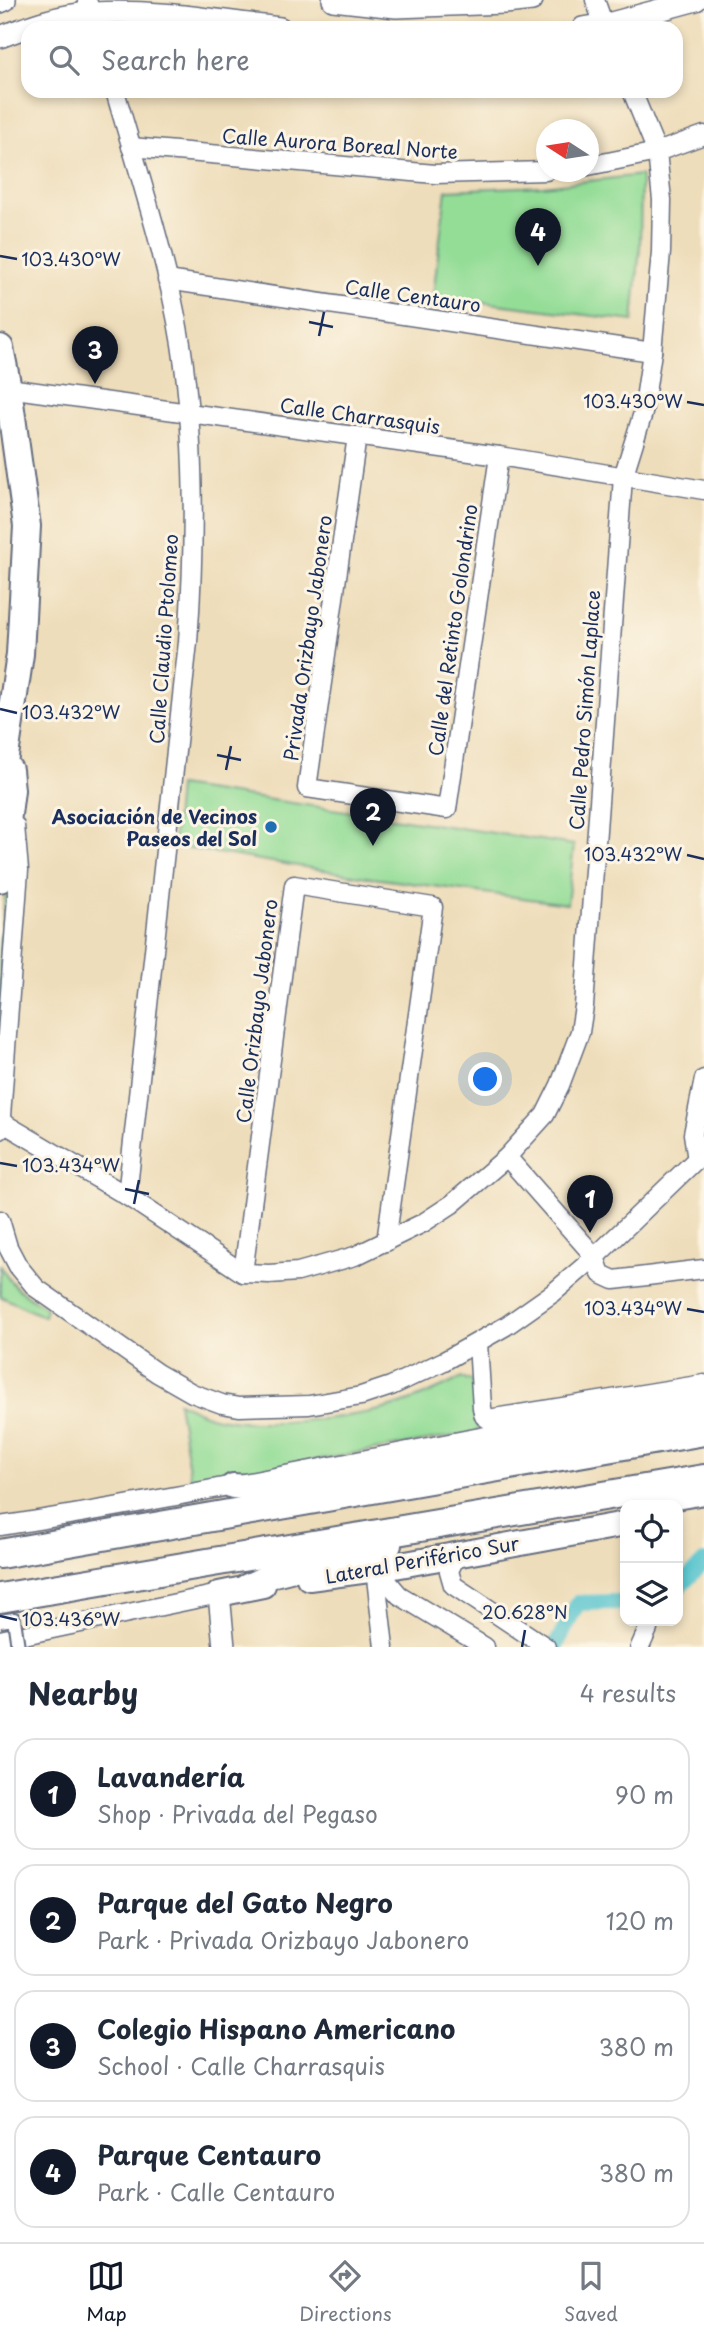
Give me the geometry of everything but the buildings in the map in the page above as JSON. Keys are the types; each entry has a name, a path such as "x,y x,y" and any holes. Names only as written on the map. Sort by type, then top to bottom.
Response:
{"highway":[{"path":"0,1554 704,1431"},
{"path":"0,1598 704,1479"}],"main road":[{"path":"0,348 27,526 20,653 7,743 0,879"},
{"path":"233,1486 272,1489 303,1486 687,1412 704,1415"},
{"path":"246,1587 274,1574 375,1547 704,1492"},
{"path":"683,1514 704,1510"},
{"name":"Lateral Periférico Sur","path":"219,1594 246,1587 379,1569 620,1525"}],"street":[{"path":"0,2 5,0"},
{"path":"333,0 396,7 533,0"},
{"path":"595,0 603,21"},
{"path":"625,21 696,0"},
{"path":"53,21 91,14 160,14 220,21"},
{"path":"0,37 21,30"},
{"name":"Calle Claudio Ptolomeo","path":"117,98 167,280 181,345 188,413 193,555 188,642 127,1196"},
{"name":"Calle Pedro Simón Laplace","path":"243,1273 269,1275 298,1272 355,1256 423,1223 452,1204 507,1157 545,1115 560,1085 580,1032 623,477 643,413 652,352 661,252 662,200 657,152 635,98"},
{"path":"599,164 657,152 704,135"},
{"name":"Calle Aurora Boreal Norte","path":"131,147 435,174 536,171"},
{"name":"Calle Centauro","path":"167,280 652,352"},
{"name":"Calle Charrasquis","path":"8,388 499,456 704,490"},
{"name":"Privada Orizbayo Jabonero","path":"357,436 307,788 447,809"},
{"name":"Calle del Retinto Golondrino","path":"447,809 499,456"},
{"path":"0,1130 19,870 6,790"},
{"name":"Calle Orizbayo Jabonero","path":"243,1273 294,885 433,907 386,1242"},
{"path":"0,1220 8,1247 18,1266 36,1288 157,1373 192,1393 239,1407 309,1405 361,1396 391,1386 478,1343 553,1293 595,1257 700,1156 693,1135 704,1079"},
{"path":"0,1121 127,1196 243,1273"},
{"path":"507,1157 595,1257 601,1274 614,1280 704,1269"},
{"path":"478,1343 482,1408 488,1419 704,1384"},
{"path":"0,1526 233,1486 583,1416 704,1398"},
{"path":"457,1554 449,1572 453,1586 532,1642"},
{"path":"379,1569 384,1647"},
{"path":"379,1569 399,1595 485,1647"},
{"path":"0,1640 219,1594 224,1647"},
{"path":"0,1621 14,1619 18,1647"},
{"path":"640,1647 648,1629"}],"green space":[{"path":"641,175 640,247 633,321 433,296 446,190 542,186 599,182 599,180"},
{"path":"178,786 574,845 567,904 373,878 173,846"},
{"path":"5,896 9,897 0,1032 0,944"},
{"path":"0,1264 25,1295 46,1308 44,1317 0,1296"},
{"path":"461,1378 472,1381 478,1432 191,1482 178,1402 218,1418 237,1421 299,1421 380,1410 422,1396"}],"waterway":[{"path":"683,1583 704,1562"},
{"path":"555,1647 578,1603 620,1603"}],"place":[{"name":"Parque Centauro","path":"538,266"},
{"name":"Colegio Hispano Americano","path":"95,384"},
{"name":"Asociación de Vecinos Paseos del Sol","path":"271,827"},
{"name":"Parque del Gato Negro","path":"373,846"},
{"name":"Lavandería","path":"590,1233"}]}
